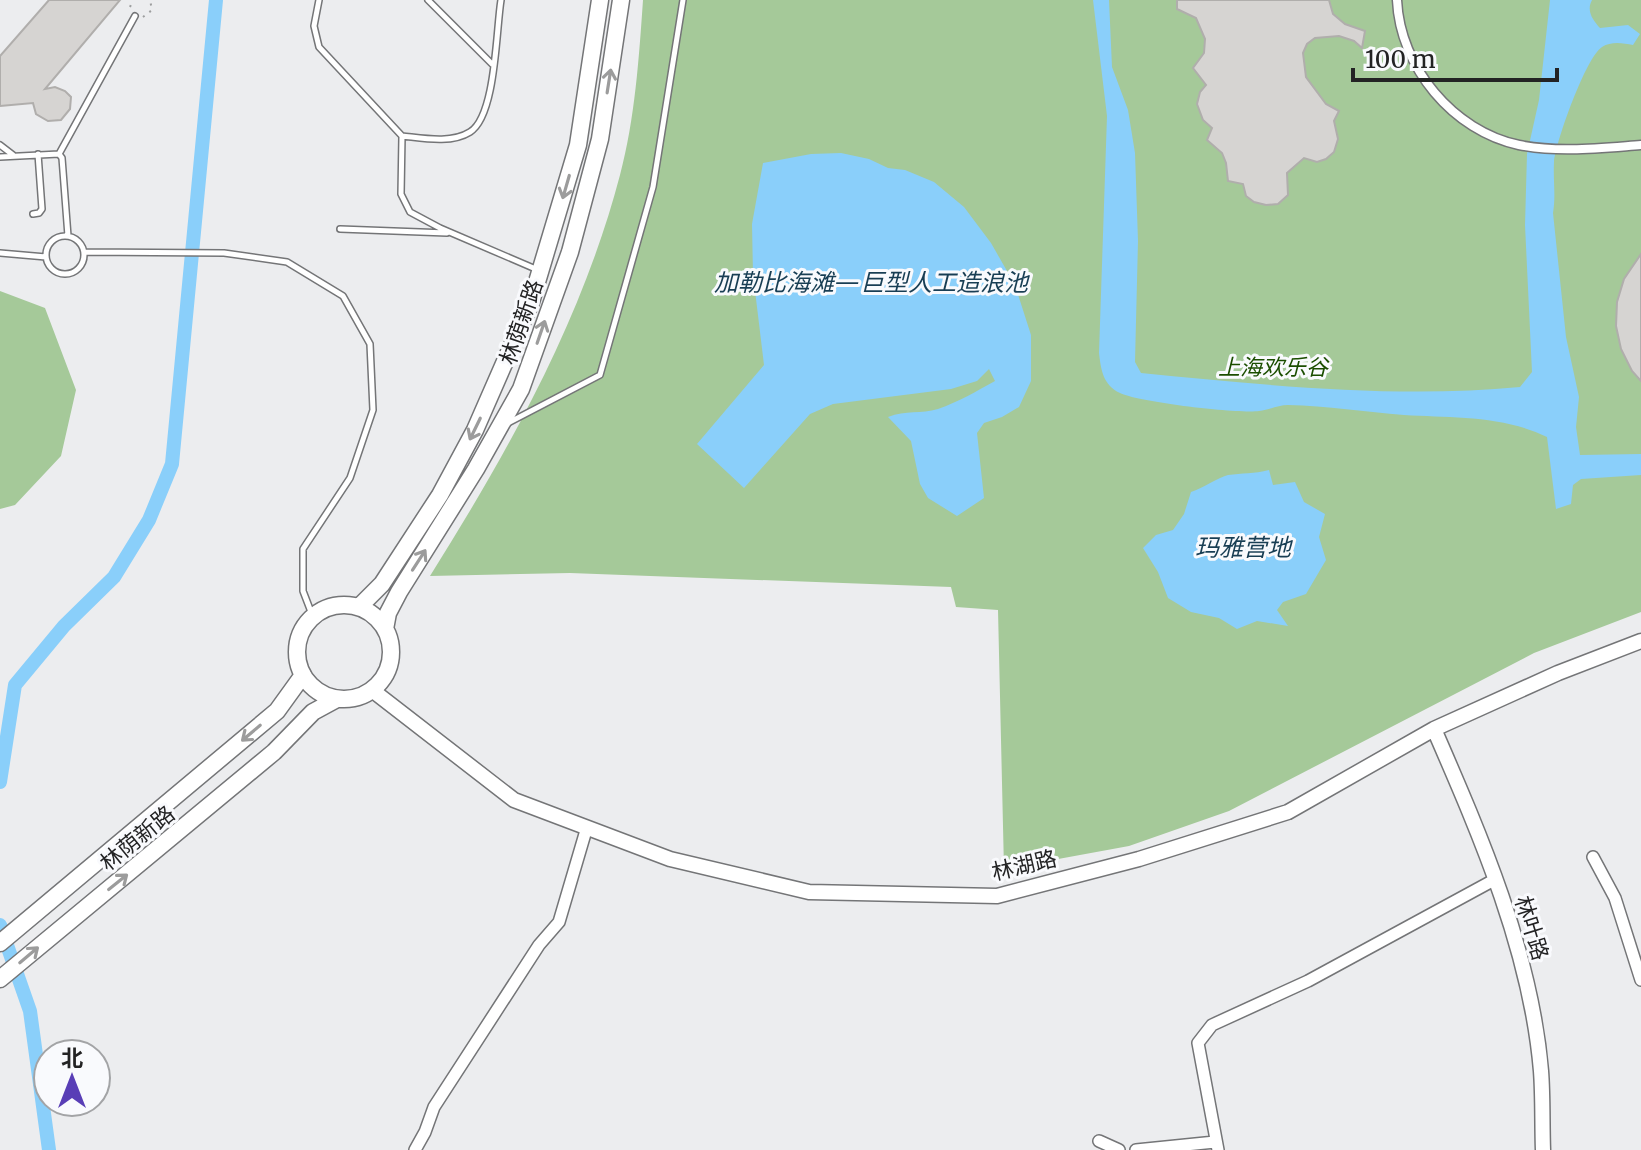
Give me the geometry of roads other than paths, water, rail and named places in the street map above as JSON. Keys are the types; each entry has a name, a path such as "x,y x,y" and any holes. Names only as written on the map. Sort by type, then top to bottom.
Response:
{"main road":[{"name":"林荫新路","path":"359,607 382,584 440,495 481,416 531,302 578,145 600,0"},
{"name":"林荫新路","path":"0,979 274,752 313,712 337,699 358,698 383,679 390,665 391,649 385,629 388,613 521,389 570,252 600,139 621,0"},
{"path":"337,699 314,689 303,675 297,663 296,648 300,633 321,610 336,605 359,607 385,629"},
{"name":"林荫新路","path":"0,943 277,711 303,675"}],"street":[{"path":"1397,0 1404,39 1414,66 1447,106 1495,138 1520,145 1571,150 1641,145"},
{"name":"林湖路","path":"372,690 514,800 670,859 809,892 997,896 1139,859 1288,812 1434,729 1619,647 1641,641"},
{"name":"林叶路","path":"1434,729 1470,811 1519,954 1541,1071 1543,1150"},
{"path":"415,1150 434,1107 539,945 559,922 587,827"},
{"path":"1593,857 1615,898 1641,980"},
{"path":"1136,1150 1217,1146 1198,1043 1212,1025 1308,981 1494,880"},
{"path":"1099,1141 1119,1150"}],"lane":[{"path":"319,0 314,26 319,47 402,136 450,138 469,133 480,123 489,97 501,0"},
{"path":"428,0 492,64"},
{"path":"499,428 600,375 653,187 683,0"},
{"path":"59,154 135,16"},
{"path":"402,136 399,169 401,194 410,212 541,271"},
{"path":"0,145 13,156"},
{"path":"33,214 42,209 38,154"},
{"path":"0,157 59,154"},
{"path":"59,154 62,158 68,236"},
{"path":"340,229 451,233"},
{"path":"68,236 79,242 84,252 82,264 69,274 57,272 46,257 55,240 68,236"},
{"path":"84,252 224,253 287,262 343,296 370,344 373,410 350,478 303,549 303,591 313,617"},
{"path":"0,253 46,257"}],"water":[{"path":"1093,0 1109,0 1112,67 1128,110 1135,153 1138,241 1135,362 1141,373 1330,389 1426,392 1520,387 1532,372 1525,225 1527,154 1539,100 1550,0 1592,0 1590,12 1600,28 1628,25 1640,34 1633,45 1613,43 1602,47 1588,66 1556,151 1553,213 1566,337 1579,397 1576,427 1580,455 1641,454 1641,475 1581,479 1573,485 1571,504 1556,509 1547,437 1512,425 1477,419 1303,406 1284,405 1248,411 1211,409 1146,400 1114,390 1104,376 1099,353 1107,116"},
{"name":"加勒比海滩—巨型人工造浪池","path":"841,153 869,159 888,168 905,170 934,182 964,207 991,243 1015,285 1031,335 1031,381 1019,407 984,423 977,433 984,498 957,516 928,498 920,484 911,441 888,417 938,409 960,400 995,381 989,369 977,381 951,389 833,404 810,414 744,488 697,444 764,365 753,274 752,224 763,163 811,154"},
{"name":"玛雅营地","path":"1269,470 1273,485 1295,482 1304,502 1325,514 1319,537 1326,560 1306,594 1283,602 1277,610 1288,626 1257,621 1237,629 1219,618 1191,612 1168,598 1158,572 1143,548 1156,535 1173,530 1184,514 1191,492 1228,475"}],"waterway":[{"path":"0,782 15,685 64,626 114,577 149,520 172,464 216,0"},
{"path":"0,925 30,1011 49,1150"}],"park label":[{"name":"上海欢乐谷","path":"1273,367"}]}
